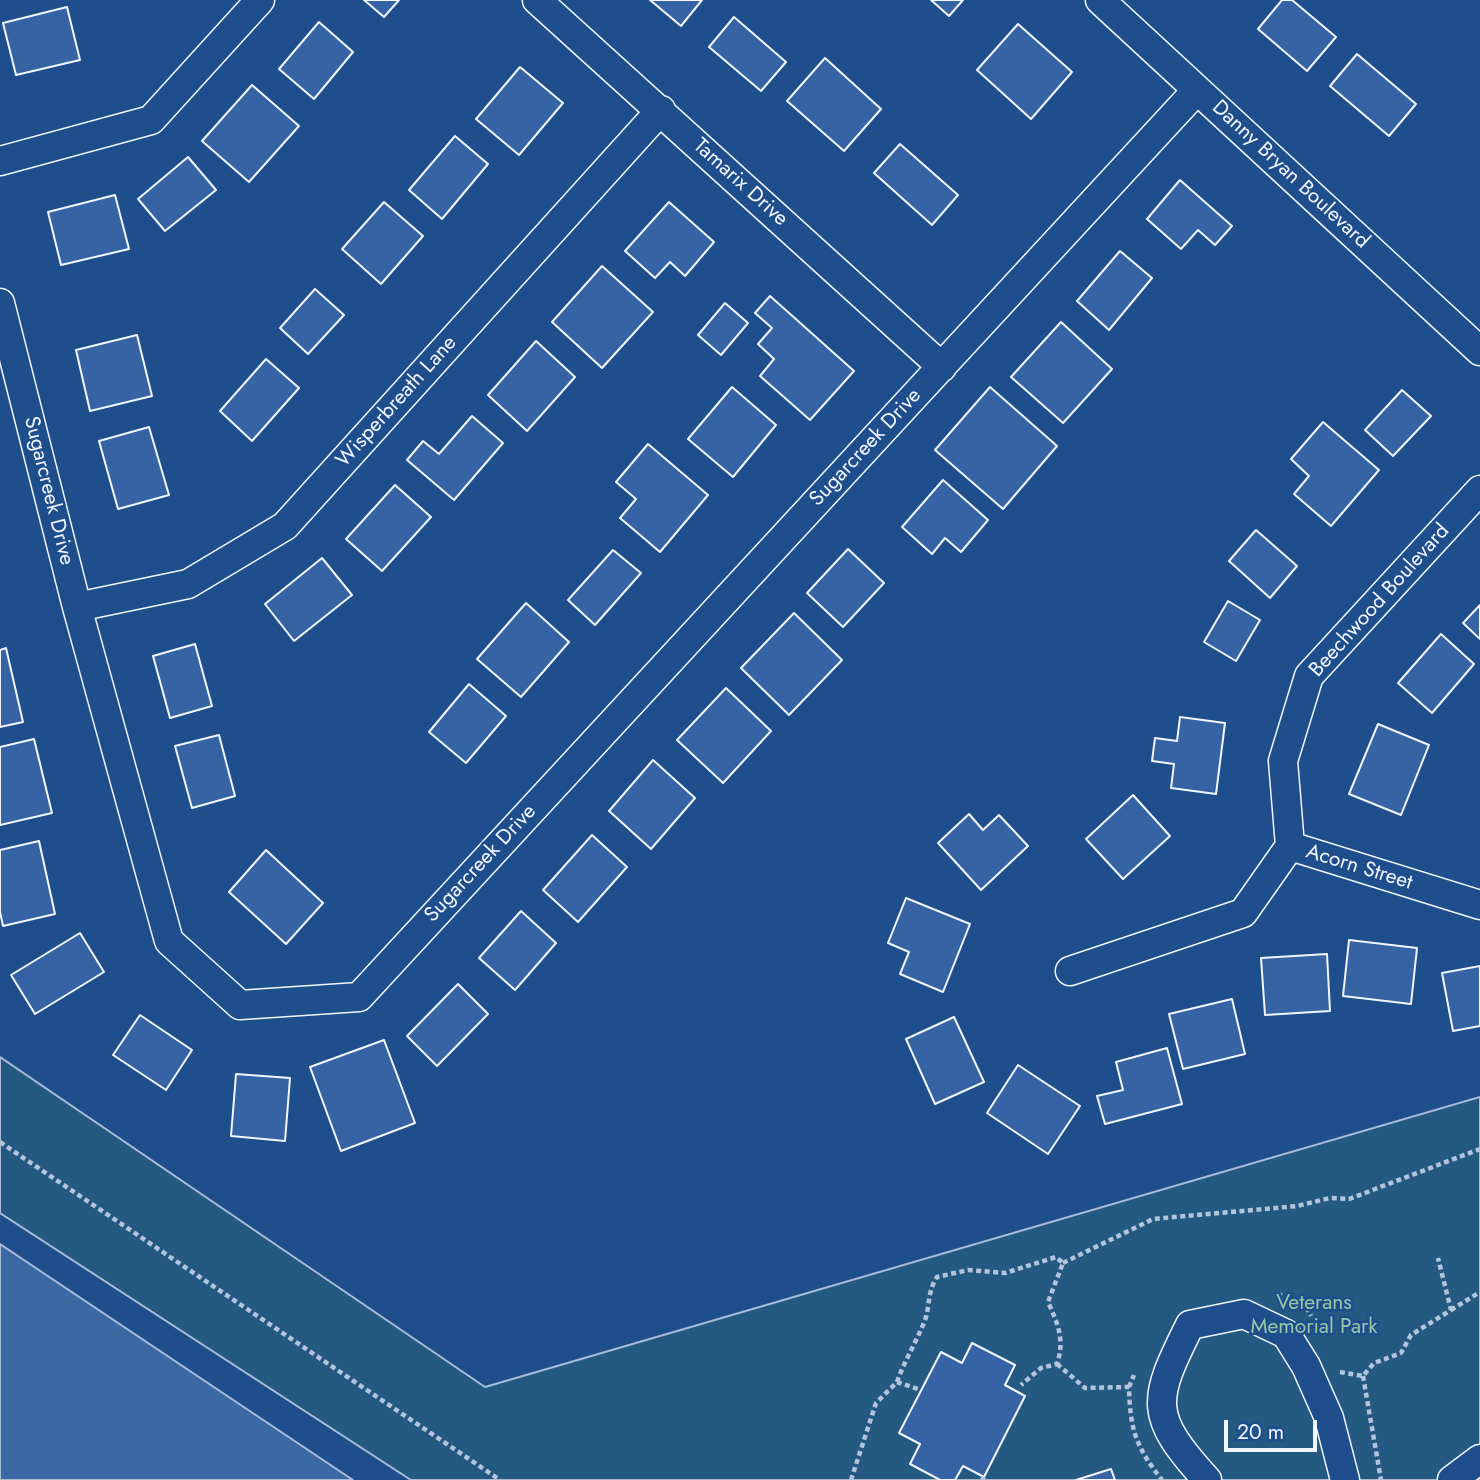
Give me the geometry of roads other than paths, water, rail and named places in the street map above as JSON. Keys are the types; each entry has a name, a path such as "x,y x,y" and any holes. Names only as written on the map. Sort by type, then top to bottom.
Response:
{"street":[{"path":"0,161 151,120 260,0"},
{"name":"Tamarix Drive","path":"537,0 942,367"},
{"name":"Danny Bryan Boulevard","path":"1100,0 1480,351"},
{"name":"Sugarcreek Drive","path":"0,303 77,607 169,941 240,1005 359,997 1197,90"},
{"name":"Wisperbreath Lane","path":"77,607 188,584 285,526 661,110"},
{"name":"Beechwood Boulevard","path":"1290,846 1283,761 1309,676 1480,490"},
{"name":"Acorn Street","path":"1070,971 1243,914 1290,846 1480,905"},
{"path":"1207,1480 1179,1448 1161,1409 1164,1377 1190,1325 1244,1314 1286,1334 1306,1366 1329,1418 1345,1480"},
{"path":"1452,1480 1480,1459"}],"park label":[{"name":"Veterans Memorial Park","path":"1314,1316"}]}
